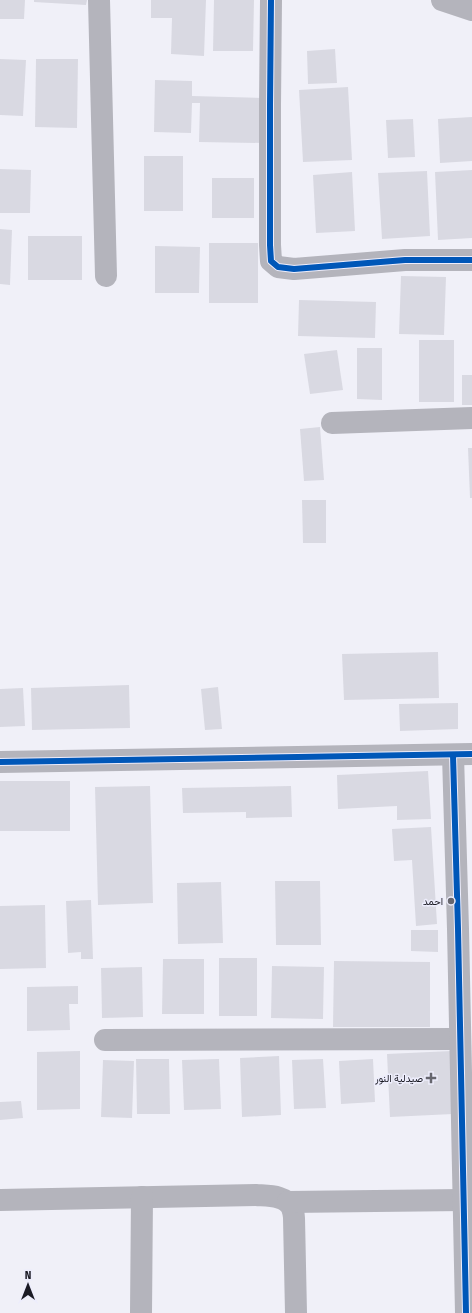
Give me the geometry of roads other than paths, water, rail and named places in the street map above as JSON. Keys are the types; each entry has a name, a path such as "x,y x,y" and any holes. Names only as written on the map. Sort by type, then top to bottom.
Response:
{"street":[{"path":"99,0 106,276"},
{"path":"271,0 271,261 278,267 294,269 405,260 472,260"},
{"path":"442,0 472,10"},
{"path":"332,423 472,418"},
{"path":"0,762 462,754 460,1039 466,1063 463,1200 466,1313"},
{"path":"105,1040 460,1039"},
{"path":"0,1200 256,1195 277,1197 288,1202 463,1200"},
{"path":"141,1313 142,1197"},
{"path":"288,1202 292,1208 294,1218 296,1313"}],"place":[{"name":"احمد","path":"451,901"},
{"name":"صيدلية النور","path":"431,1078"}]}
